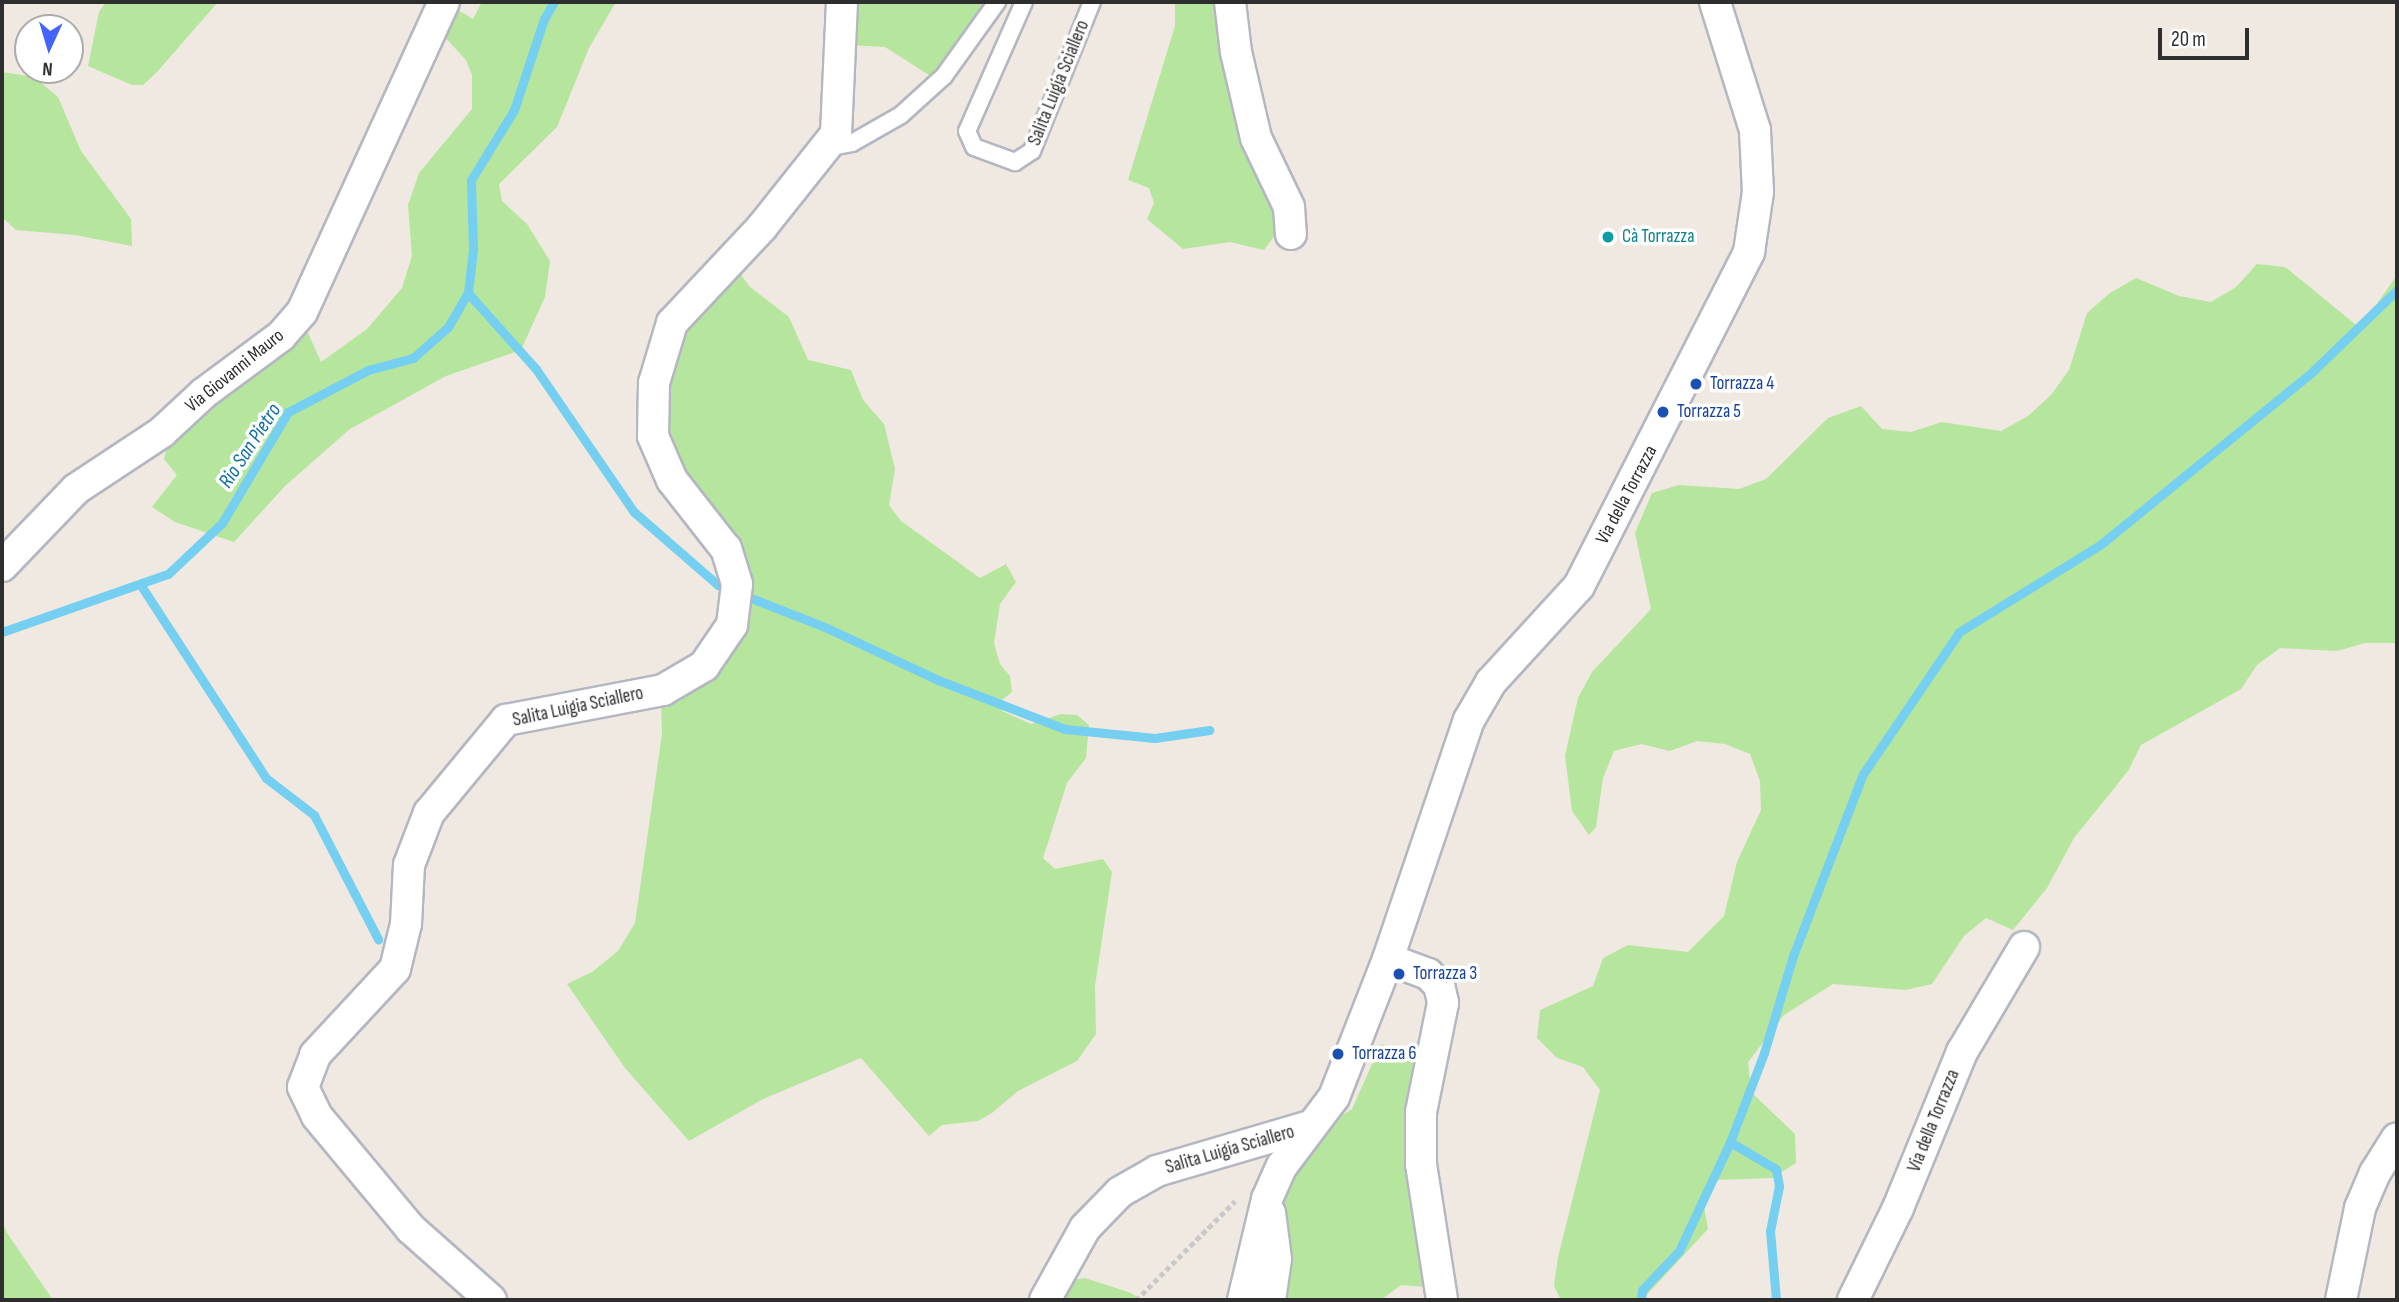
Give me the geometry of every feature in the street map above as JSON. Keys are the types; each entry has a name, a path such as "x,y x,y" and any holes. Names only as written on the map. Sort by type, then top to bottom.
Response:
{"street":[{"name":"Via Giovanni Mauro","path":"2,566 76,489 162,432 204,393 281,336 302,312 444,2"},
{"name":"Salita Luigia Sciallero","path":"491,1300 411,1229 317,1116 303,1087 315,1055 395,969 406,924 409,865 429,813 506,720 663,690 704,666 732,625 737,584 726,550 672,480 653,436 654,383 672,323 830,147 838,120 842,2"},
{"path":"1230,2 1236,52 1256,138 1290,207 1291,234"},
{"name":"Via della Torrazza","path":"1243,1300 1254,1196 1335,1097 1388,958 1469,720 1491,682 1579,586 1749,252 1758,192 1755,130 1715,2"},
{"name":"Via della Torrazza","path":"1853,1300 1898,1208 1962,1052 2024,947"},
{"path":"1388,958 1428,974 1439,985 1443,1003 1421,1112 1421,1151 1434,1269 1442,1300"},
{"name":"Salita Luigia Sciallero","path":"1045,1300 1085,1228 1120,1192 1157,1171 1310,1126"},
{"path":"2341,1300 2360,1208 2375,1172 2397,1138"},
{"path":"1254,1196 1276,1259 1270,1300"}],"lane":[{"path":"830,147 852,143 901,115 944,76 997,2"},
{"name":"Salita Luigia Sciallero","path":"1024,2 967,131 974,147 1015,162 1032,151 1092,2"}],"path":[{"path":"1136,1300 1254,1196"}],"green space":[{"path":"106,2 218,2 157,72 143,85 132,85 88,66 99,12"},
{"path":"482,2 616,2 589,48 557,127 499,184 502,201 527,224 550,261 545,297 521,350 446,376 350,429 285,486 234,542 175,522 152,507 177,475 164,459 168,445 311,317 308,333 321,362 367,329 402,288 412,256 408,205 419,173 472,109 472,75 466,60 441,33 453,7 473,19"},
{"path":"849,2 989,2 932,77 885,47 848,45"},
{"path":"1175,2 1224,2 1278,197 1278,231 1264,250 1230,242 1183,249 1147,219 1154,203 1149,188 1128,180 1175,26"},
{"path":"2,72 14,74 14,84 42,84 58,97 81,151 131,219 132,246 75,235 16,230 2,217"},
{"path":"2257,264 2285,267 2360,328 2397,275 2397,643 2365,643 2337,651 2280,648 2257,665 2241,689 2141,745 2128,771 2074,838 2047,888 2013,930 1986,918 1964,936 1932,984 1905,990 1833,984 1784,1015 1748,1062 1751,1092 1795,1134 1796,1163 1772,1178 1714,1180 1703,1200 1708,1229 1642,1300 1561,1300 1554,1286 1558,1257 1600,1090 1583,1067 1557,1058 1537,1038 1540,1010 1593,986 1603,958 1628,945 1688,952 1724,916 1737,862 1761,810 1760,781 1750,754 1725,744 1697,741 1670,751 1641,744 1614,751 1603,778 1596,827 1589,835 1572,811 1565,756 1578,698 1592,672 1651,609 1635,533 1652,493 1679,485 1739,489 1766,479 1828,418 1861,406 1882,429 1911,432 1942,422 2001,431 2028,416 2051,395 2069,370 2087,313 2110,293 2136,278 2179,296 2211,302 2236,287"},
{"path":"738,271 750,287 789,317 808,360 851,370 863,400 884,424 895,469 889,505 901,521 980,578 1006,564 1016,582 1000,604 994,643 1000,664 1010,676 1012,692 998,703 1002,711 1031,724 1061,714 1077,715 1089,725 1086,758 1067,783 1043,858 1055,869 1103,859 1112,872 1095,986 1096,1034 1077,1061 1018,1091 992,1113 978,1121 942,1125 929,1136 861,1058 763,1099 689,1141 625,1068 567,984 592,972 618,951 635,923 662,734 661,699 716,666 748,629 750,596 681,482 658,419 675,339"},
{"path":"1381,1044 1419,1057 1404,1148 1429,1287 1401,1285 1381,1300 1277,1300 1286,1185 1330,1123 1352,1109"},
{"path":"2,1221 7,1233 53,1300 2,1300"},
{"path":"1085,1278 1131,1293 1142,1300 1057,1300 1068,1281"}],"waterway":[{"name":"Rio San Pietro","path":"2,632 168,574 222,523 288,412 368,370 413,358 448,327 468,293 473,249 471,180 514,110 544,19 554,2"},
{"path":"1641,1300 1642,1290 1679,1251 1730,1142 1764,1053 1793,956 1863,774 1959,632 2100,545 2313,371 2397,290"},
{"path":"468,293 536,369 634,512 718,585 827,628 938,680 1065,729 1155,738 1209,730"},
{"path":"140,584 266,778 314,815 378,939"},
{"path":"1730,1142 1776,1169 1779,1186 1770,1231 1776,1300"}],"place":[{"name":"Cà Torrazza","path":"1608,237"},
{"name":"Torrazza 4","path":"1696,384"},
{"name":"Torrazza 5","path":"1663,412"},
{"name":"Torrazza 3","path":"1399,974"},
{"name":"Torrazza 6","path":"1338,1054"}]}
